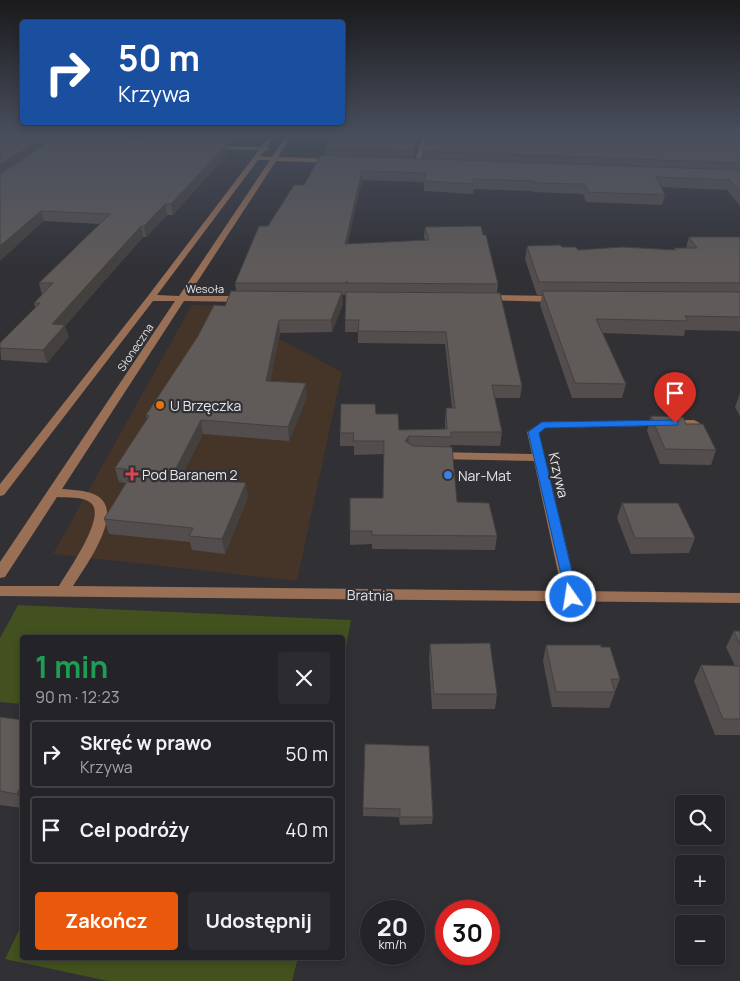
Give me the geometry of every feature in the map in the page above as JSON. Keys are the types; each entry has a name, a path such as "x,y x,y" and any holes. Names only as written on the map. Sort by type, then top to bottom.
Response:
{"street":[{"name":"Słoneczna","path":"0,492 151,298 240,180"},
{"name":"Słoneczna","path":"0,573 259,180"},
{"name":"Wesoła","path":"151,298 181,300 258,299"},
{"path":"472,298 571,299"},
{"name":"Krzywa","path":"571,597 533,432 542,425 694,423"},
{"path":"422,454 539,458"},
{"path":"52,493 84,496 96,500 100,506 102,518 98,529 62,592"},
{"name":"Bratnia","path":"0,591 740,598"}],"shaded area":[{"path":"192,305 277,306 274,336 342,372 297,581 53,554"}],"green space":[{"path":"18,605 351,620 345,652 345,635 20,635 20,704 0,702 0,638"},
{"path":"20,928 20,960 297,960 292,981 108,981 5,959"}],"building":[{"path":"0,180 194,180 171,204 165,204 144,226 141,226 52,324 65,325 43,350 0,348 0,343 40,303 34,303 53,283 39,283 110,214 41,211 0,246"},
{"path":"307,180 360,180 345,244 429,240 425,227 481,226 483,235 486,235 498,284 347,283 347,281 346,283 235,283 259,226 268,226 294,185 304,185"},
{"path":"473,180 474,184 424,181"},
{"path":"497,180 657,180 665,195 588,192 585,184 534,183 534,181"},
{"path":"725,180 740,180 740,193 730,180"},
{"path":"689,237 740,237 740,283 539,282 527,246 560,245 562,247 576,247 578,250 622,247 676,250 674,248 697,248"},
{"path":"231,291 342,292 331,320 279,320 266,381 306,383 288,427 201,420 173,474 246,483 222,539 189,536 193,528 104,519 134,470 115,468 149,416 146,415 198,336 214,305 225,306"},
{"path":"542,291 740,292 740,317 685,316 688,321 596,319 626,384 575,383"},
{"path":"346,292 500,293 522,386 492,385 502,432 451,432 451,437 409,436 405,441 413,446 452,447 457,502 489,503 497,536 372,535 372,531 350,531 350,498 383,498 384,441 353,441 354,433 340,433 341,404 375,404 376,414 398,414 399,430 447,429 446,408 455,408 446,332 358,331 359,320 345,320"},
{"path":"651,416 683,417 686,424 703,424 716,450 665,449"},
{"path":"622,503 678,503 695,538 635,538"},
{"path":"734,631 740,631 740,645"},
{"path":"490,643 497,694 434,694 430,644"},
{"path":"546,645 601,645 601,647 610,647 620,679 611,679 615,692 556,692"},
{"path":"701,665 740,666 740,719 723,719"},
{"path":"0,717 20,720 20,787 17,794 0,791"},
{"path":"365,744 429,746 433,817 400,817 400,809 363,808"}],"place":[{"name":"U Brzęczka","path":"160,405"},
{"name":"Pod Baranem 2","path":"132,474"},
{"name":"Nar-Mat","path":"448,475"}],"route":[{"path":"571,597 533,432 542,425 675,423"}]}
